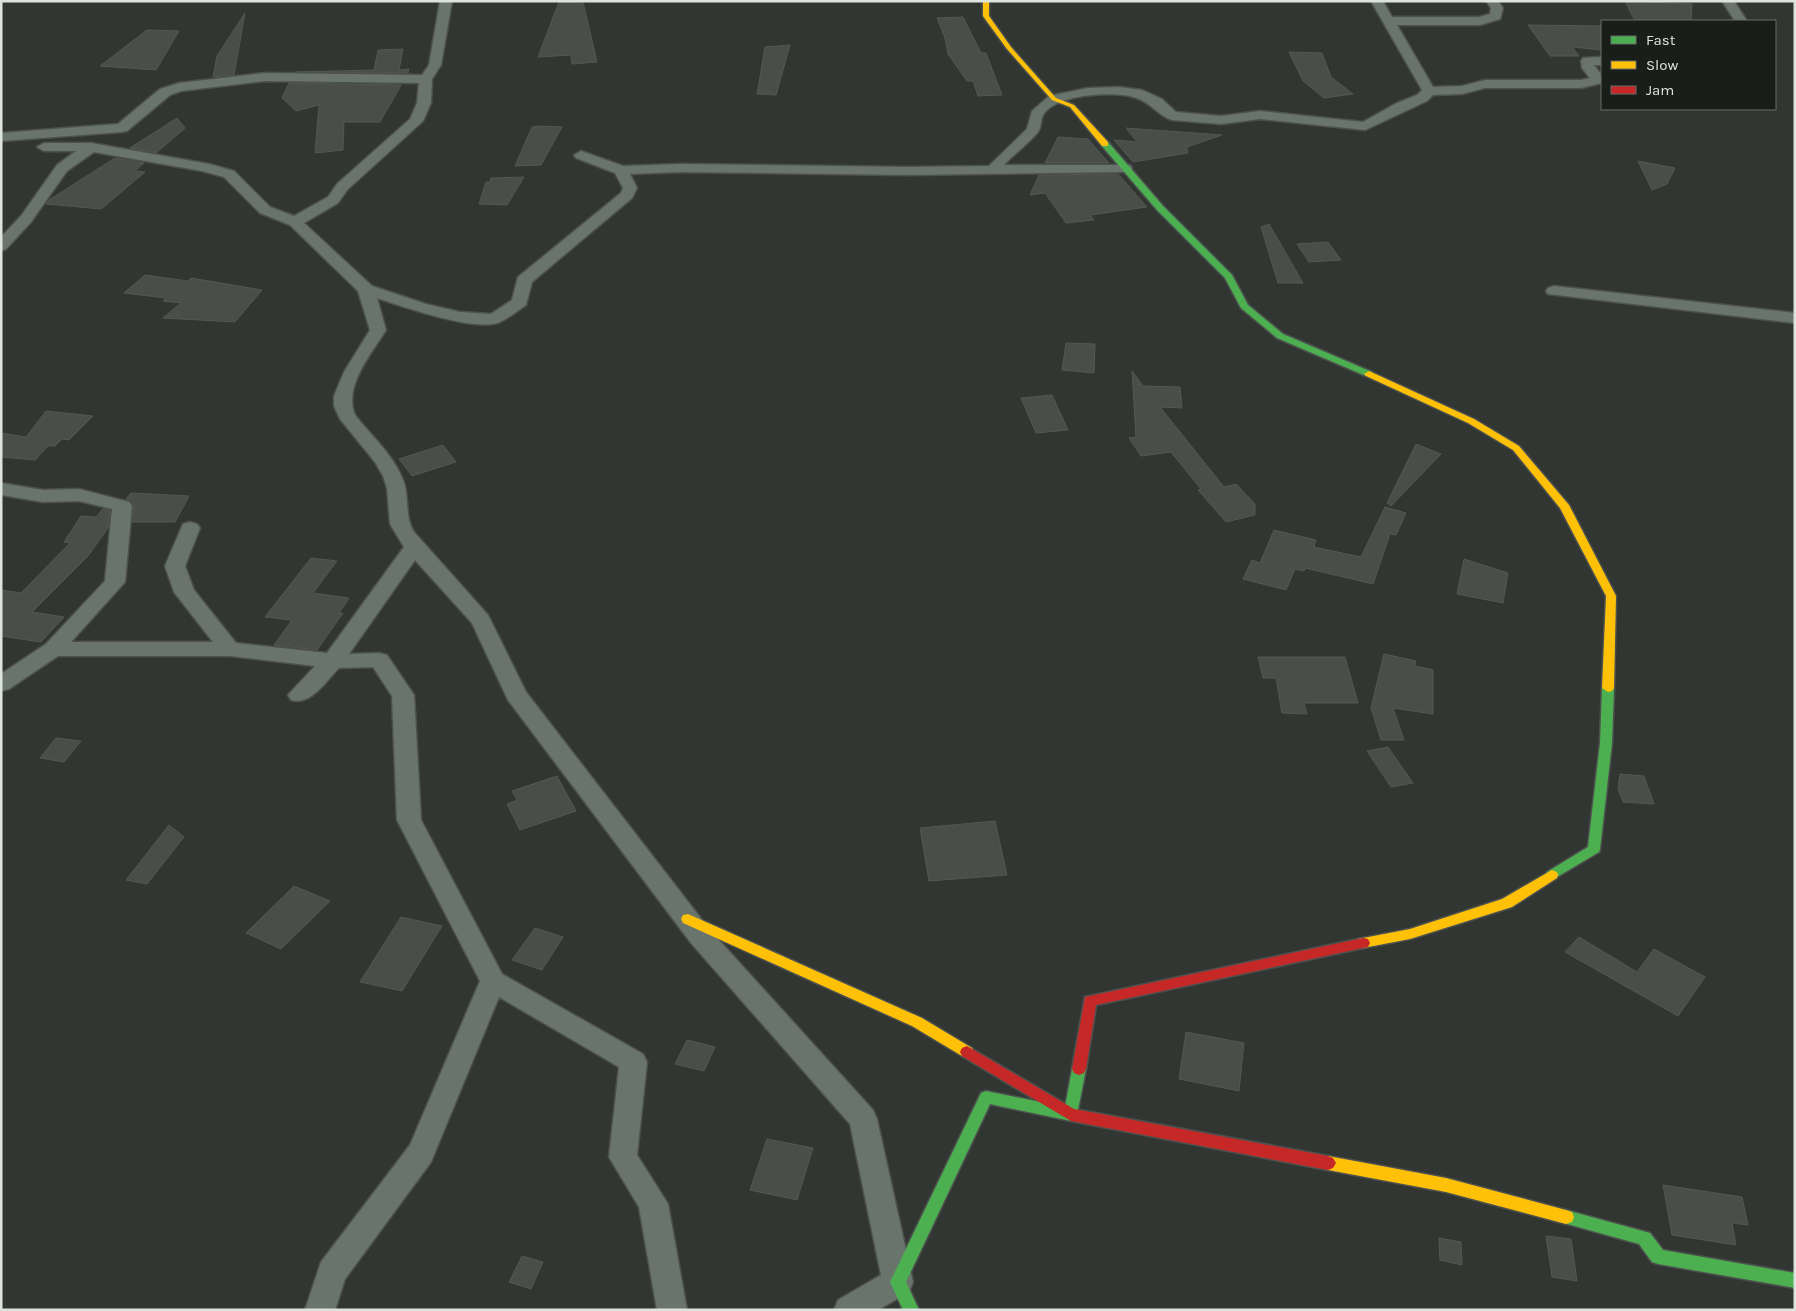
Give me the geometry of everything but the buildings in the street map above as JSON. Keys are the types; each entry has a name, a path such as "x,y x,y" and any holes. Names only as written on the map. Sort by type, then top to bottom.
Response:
{"street":[{"path":"296,222 333,200 342,187 416,121 424,104 426,79 435,65 446,1"},
{"path":"986,1 986,16 1009,48 1054,99 1072,106 1160,208 1229,277 1244,306 1280,336 1384,380 1486,430 1516,448 1565,507 1611,596 1606,743 1594,849 1507,903 1410,934 1250,966 1090,1002 1071,1115"},
{"path":"1378,1 1429,91"},
{"path":"1390,21 1480,21 1496,16 1497,8 1492,1"},
{"path":"1728,1 1740,20"},
{"path":"994,170 1004,157 1034,130 1037,114 1054,99 1088,92 1119,91 1137,93 1157,102 1172,116 1221,120 1260,115 1365,126 1400,107 1422,98 1429,91 1462,90 1486,84 1581,84 1599,80 1588,68 1587,61 1601,61"},
{"path":"1,137 122,128 165,92 179,86 265,77 426,79"},
{"path":"1,146 91,147 204,167 229,174 265,210 296,222 366,289 421,308 460,317 494,319 520,302 524,280 627,195 630,188 621,170"},
{"path":"1,246 26,219 62,168 91,147"},
{"path":"581,155 621,170 681,168 907,171 1125,168"},
{"path":"366,289 378,330 354,368 342,396 344,414 368,440 393,476 398,496 400,524 414,547 482,620 516,695 688,919 863,1119 898,1282 911,1310"},
{"path":"1554,291 1795,318"},
{"path":"1,489 43,496 79,495 122,506 115,582 53,649 1,684"},
{"path":"190,528 175,566 184,592 230,648"},
{"path":"299,695 333,661 414,547"},
{"path":"53,649 230,648 333,661 379,660 404,695 409,820 493,981 633,1062 623,1157 653,1204 672,1310"},
{"path":"688,919 917,1022 1071,1115"},
{"path":"320,1310 332,1272 421,1153 493,981"},
{"path":"849,1310 898,1282 986,1098 1446,1185 1644,1238 1658,1257 1795,1281"}],"traffic: fast":[{"path":"1105,144 1160,208 1229,277 1244,306 1280,336 1369,374"},
{"path":"1552,875 1594,849 1606,743 1608,688"},
{"path":"911,1310 898,1282 986,1097 1071,1115 1079,1069"},
{"path":"1566,1217 1644,1238 1658,1257 1795,1281"}],"traffic: slow":[{"path":"986,1 986,16 1009,48 1054,99 1072,106 1105,144"},
{"path":"1369,374 1471,421 1516,448 1565,507 1611,596 1608,688"},
{"path":"1363,943 1410,934 1507,903 1552,875"},
{"path":"688,919 917,1022 967,1052"},
{"path":"1328,1163 1446,1185 1566,1217"}],"traffic: jam":[{"path":"1079,1069 1090,1001 1363,943"},
{"path":"967,1052 1071,1115 1328,1163"}]}
